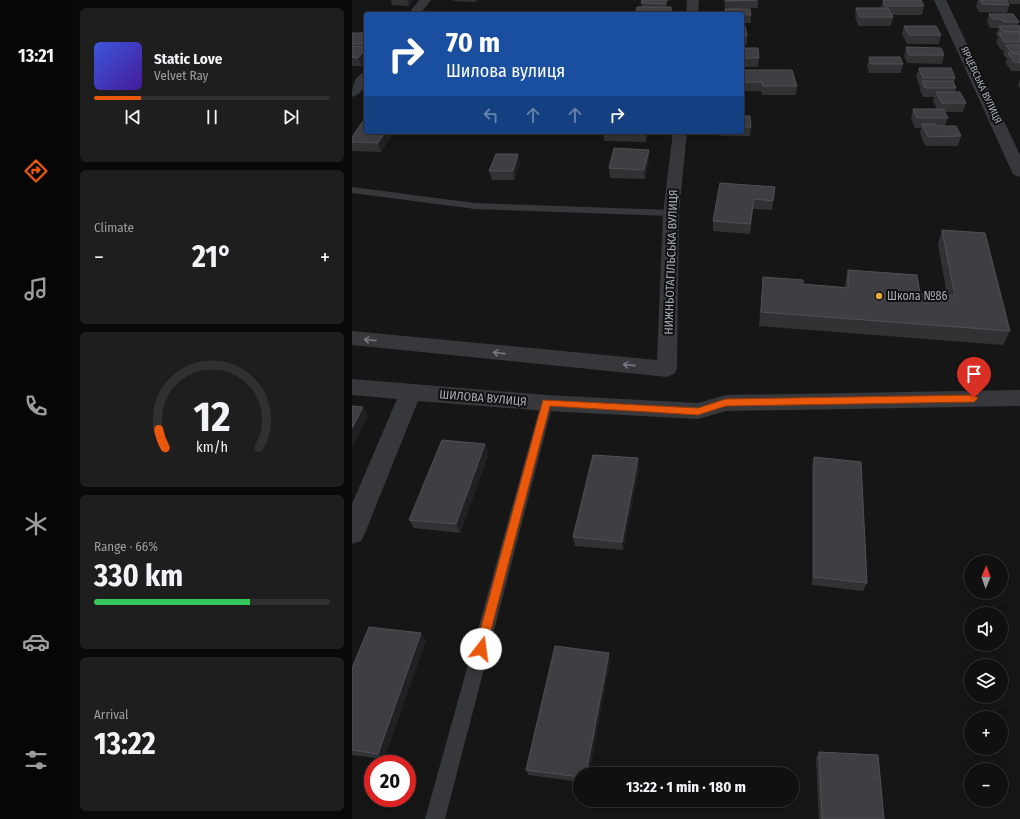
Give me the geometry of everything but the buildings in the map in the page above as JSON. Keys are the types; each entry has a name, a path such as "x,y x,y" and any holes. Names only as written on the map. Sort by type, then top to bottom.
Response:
{"street":[{"path":"416,12 425,0"},
{"path":"692,12 694,0"},
{"name":"ЯРЦЕВСЬКА ВУЛИЦЯ","path":"940,0 1020,172"},
{"path":"352,93 364,78"},
{"name":"НИЖНЬОТАГІЛЬСЬКА ВУЛИЦЯ","path":"352,338 668,369 671,213 680,134"},
{"name":"ШИЛОВА ВУЛИЦЯ","path":"352,387 547,403 698,412 726,403 1020,398"},
{"path":"352,532 411,392"}],"lane":[{"path":"352,190 475,206 671,213"},
{"path":"435,819 547,403"}],"place":[{"name":"Школа №86","path":"879,296"}],"route":[{"path":"481,649 547,403 698,412 726,403 974,398"}]}
